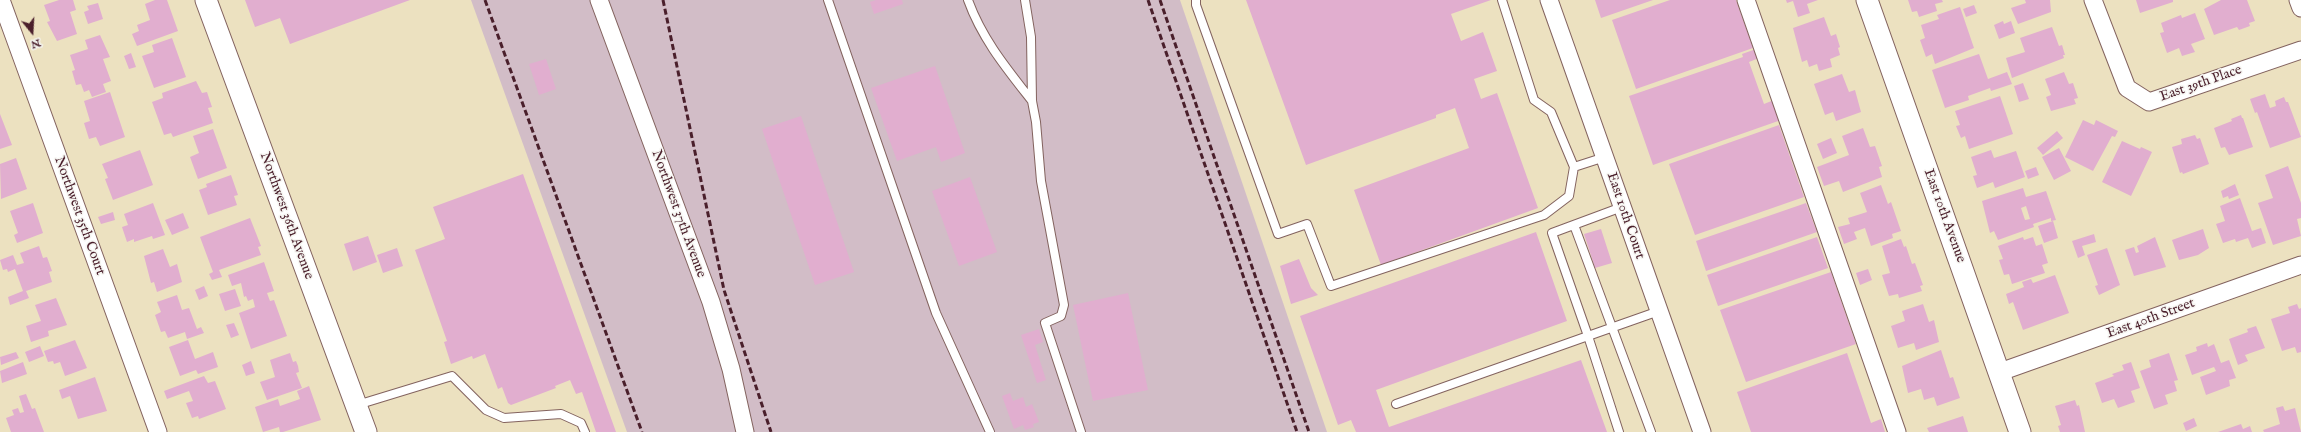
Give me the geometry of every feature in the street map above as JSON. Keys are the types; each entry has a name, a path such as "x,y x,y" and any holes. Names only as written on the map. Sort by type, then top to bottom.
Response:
{"street":[{"name":"Northwest 35th Court","path":"1,0 158,432"},
{"name":"Northwest 36th Avenue","path":"206,0 366,432"},
{"name":"Northwest 37th Avenue","path":"599,0 711,302 731,369 745,432"},
{"name":"East 10th Court","path":"1549,0 1702,432"},
{"path":"1746,0 1897,432"},
{"name":"East 10th Avenue","path":"1867,0 2020,432"},
{"name":"East 39th Place","path":"2093,0 2127,88 2149,102 2301,50"},
{"path":"2298,0 2301,8"},
{"name":"East 40th Street","path":"2000,372 2301,265"}],"lane":[{"path":"828,0 936,313 990,432"},
{"path":"968,0 976,22 986,40 1032,101"},
{"path":"1025,0 1031,37 1032,101 1036,122 1043,196 1064,305 1061,316 1045,323 1081,432"},
{"path":"1196,0 1196,4 1278,234 1307,224 1331,286 1544,215 1568,196 1574,167 1551,112 1534,100 1502,0"},
{"path":"1574,167 1605,157"},
{"path":"1619,432 1588,336 1552,233 1622,207"},
{"path":"1574,225 1651,432"},
{"path":"1396,404 1659,311"},
{"path":"356,405 452,376 486,410 504,418 562,414 581,423 585,432"}],"shaded area":[{"path":"471,0 1180,0 1327,432 627,432"}],"building":[{"path":"59,0 73,0 76,10 70,12 77,34 57,41 47,22 50,21 44,5"},
{"path":"155,0 167,0 178,31 137,46 132,34 139,31 137,25 150,20 145,4"},
{"path":"245,0 410,0 290,44 280,18 255,27"},
{"path":"876,0 902,0 903,4 874,14 870,2"},
{"path":"1246,0 1491,0 1451,14 1461,41 1483,32 1497,71 1474,79 1481,99 1497,93 1538,208 1381,265 1354,190 1469,148 1455,108 1436,115 1436,118 1306,165"},
{"path":"1595,0 1653,0 1601,18"},
{"path":"1670,0 1736,0 1753,48 1636,89 1612,20"},
{"path":"1786,0 1818,0 1807,4 1810,13 1798,17 1793,1 1787,3"},
{"path":"1908,0 1942,0 1943,2 1935,4 1937,11 1919,17 1917,11 1912,12"},
{"path":"2025,0 2050,0 2051,12 2018,24 2011,8 2026,3"},
{"path":"2136,0 2173,0 2173,2 2140,13"},
{"path":"2221,0 2247,0 2255,21 2249,23 2250,26 2239,30 2237,27 2214,35 2204,9"},
{"path":"98,3 103,19 88,24 84,12 89,10 87,6"},
{"path":"1974,5 1977,13 1966,17 1963,9"},
{"path":"1960,7 1974,48 1935,64 1932,54 1926,57 1920,40 1925,38 1921,25 1939,19 1937,15"},
{"path":"2195,13 2205,39 2191,44 2195,52 2182,56 2179,48 2167,53 2160,33 2164,32 2161,23 2181,15 2182,18"},
{"path":"1824,17 1831,36 1836,34 1840,47 1838,48 1840,55 1830,59 1832,67 1819,71 1817,64 1809,67 1807,60 1802,62 1793,28"},
{"path":"2003,21 2004,24 2011,21 2015,33 1999,39 1994,25"},
{"path":"2052,27 2059,46 2062,45 2065,55 2063,55 2064,58 2012,78 2006,58 2025,52 2020,38"},
{"path":"100,35 110,57 103,59 111,81 103,84 106,92 92,97 89,90 84,92 81,84 76,85 72,71 75,70 70,55 88,49 85,40"},
{"path":"172,38 186,77 154,88 142,56 154,52 152,45"},
{"path":"1756,49 1759,58 1749,62 1764,104 1774,100 1781,120 1653,165 1629,96 1743,57 1742,54"},
{"path":"131,53 136,67 129,69 124,56"},
{"path":"1979,54 1988,79 2007,72 2012,84 1991,91 1990,88 1968,96 1969,100 1945,108 1932,70"},
{"path":"546,59 556,89 539,95 529,64"},
{"path":"935,66 965,153 941,162 936,147 897,161 871,88"},
{"path":"2064,72 2069,84 2073,83 2078,98 2074,99 2076,104 2051,111 2046,97 2051,95 2045,79"},
{"path":"1842,74 1849,92 1855,90 1861,112 1836,121 1833,112 1825,115 1814,84"},
{"path":"196,81 202,93 207,92 212,107 208,108 213,123 173,137 171,133 164,135 152,102 163,98 162,93"},
{"path":"2023,83 2029,99 2019,102 2014,86"},
{"path":"110,92 125,137 100,146 96,137 89,139 84,123 90,121 84,101"},
{"path":"2265,94 2270,108 2276,106 2275,101 2284,97 2286,102 2288,102 2301,137 2270,148 2257,112 2255,113 2250,99"},
{"path":"2000,96 2013,134 1969,149 1965,136 1961,138 1956,126 1960,125 1955,111"},
{"path":"0,114 12,145 0,149"},
{"path":"2241,115 2253,147 2229,155 2225,147 2221,148 2214,128 2232,121 2231,119"},
{"path":"801,116 854,272 815,285 762,129"},
{"path":"2083,120 2094,125 2096,120 2118,131 2115,137 2112,136 2093,171 2065,157"},
{"path":"1779,125 1804,197 1695,235 1669,164"},
{"path":"1863,128 1870,147 1875,146 1882,166 1879,167 1882,177 1843,192 1839,181 1824,186 1817,167 1849,155 1842,136"},
{"path":"213,129 227,168 198,179 190,157 199,153 193,136"},
{"path":"2057,131 2063,138 2043,155 2037,148"},
{"path":"2195,135 2197,139 2200,138 2209,164 2183,174 2182,172 2180,173 2172,147 2182,144 2181,139"},
{"path":"1831,138 1837,153 1823,159 1817,144"},
{"path":"2122,141 2140,149 2141,147 2152,152 2131,196 2102,182"},
{"path":"2059,148 2071,171 2054,180 2042,157"},
{"path":"140,150 153,185 113,200 105,179 108,178 102,164"},
{"path":"1991,150 1994,158 2016,151 2025,177 1995,188 1993,182 1977,188 1973,176 1977,175 1971,157"},
{"path":"16,158 27,189 1,199 0,164"},
{"path":"2288,166 2301,203 2301,218 2297,219 2301,236 2273,245 2258,203 2273,198 2265,175"},
{"path":"2036,167 2039,175 2028,179 2025,171"},
{"path":"523,174 616,432 596,432 582,392 576,394 570,380 555,386 556,388 511,405 508,403 502,387 498,389 485,354 473,359 472,356 451,364 444,342 447,341 415,250 445,239 433,207"},
{"path":"231,175 238,195 234,196 237,205 208,215 199,190 207,187 206,184"},
{"path":"970,177 997,252 959,266 932,191"},
{"path":"2235,184 2239,195 2229,199 2228,196 2223,198 2221,191"},
{"path":"1881,185 1888,204 1891,202 1901,231 1892,234 1893,238 1871,246 1865,228 1854,232 1857,239 1844,244 1838,227 1850,224 1848,218 1867,212 1860,193"},
{"path":"2023,188 2026,197 2046,191 2056,220 2051,221 2051,218 2033,224 2034,227 1998,240 1994,231 1990,233 1982,201","holes":["2026,206 2030,219 2025,220 2021,208"]},
{"path":"2240,198 2252,231 2261,228 2266,243 2252,248 2248,238 2236,242 2235,239 2223,243 2216,224 2225,221 2220,206"},
{"path":"33,203 43,233 17,243 14,235 18,233 10,211"},
{"path":"153,203 165,235 153,239 152,236 134,242 134,239 127,242 122,227 128,225 124,214"},
{"path":"1806,203 1817,232 1706,271 1696,241"},
{"path":"113,212 115,220 101,224 98,217"},
{"path":"183,213 189,228 172,235 165,220"},
{"path":"250,218 261,246 258,247 261,255 219,270 222,277 212,280 209,274 213,272 200,237"},
{"path":"2053,221 2058,238 2044,243 2038,226"},
{"path":"1601,229 1612,263 1595,268 1584,234"},
{"path":"2203,229 2209,248 2198,255 2179,260 2172,240"},
{"path":"1536,232 1567,321 1376,390 1389,427 1581,360 1607,432 1356,432 1351,420 1338,425 1300,316"},
{"path":"2094,234 2096,242 2082,246 2085,255 2078,258 2072,241"},
{"path":"368,236 377,262 353,271 344,244"},
{"path":"1817,237 1828,268 1718,306 1707,275"},
{"path":"2023,237 2024,240 2033,237 2036,246 2042,244 2048,263 2042,265 2045,273 2012,284 2009,274 2004,275 1999,260 2003,259 1998,246"},
{"path":"2155,237 2166,267 2134,276 2125,250 2134,247 2136,253 2139,252 2137,246"},
{"path":"1901,239 1904,247 1906,246 1912,264 1915,263 1923,285 1920,286 1922,291 1899,298 1898,294 1889,296 1882,275 1890,273 1882,246"},
{"path":"39,246 43,258 47,257 52,271 49,272 52,282 26,291 29,298 10,305 8,297 23,291 15,269 8,272 7,269 3,270 0,260 13,255 17,265 24,263 20,253"},
{"path":"397,248 403,266 383,273 377,255"},
{"path":"2107,248 2120,285 2099,295 2095,286 2098,285 2087,255"},
{"path":"163,249 170,267 177,264 182,282 157,292 154,282 151,283 144,256"},
{"path":"1299,259 1311,288 1318,295 1291,304 1280,266"},
{"path":"264,262 274,291 267,293 270,301 274,300 287,336 251,349 239,313 255,307 253,299 248,301 246,296 244,297 241,283 232,286 228,275"},
{"path":"1868,269 1872,280 1860,285 1856,273"},
{"path":"1831,272 1856,344 1746,382 1720,310"},
{"path":"2055,275 2069,313 2023,330 2013,302 2009,304 2006,294 2024,287 2022,282 2031,279 2033,283"},
{"path":"204,286 208,296 199,300 195,290"},
{"path":"235,289 241,306 225,311 219,294"},
{"path":"1128,293 1148,390 1093,401 1073,305"},
{"path":"177,295 182,310 189,308 197,329 201,327 204,333 187,339 185,332 168,338 165,331 161,332 155,315 161,312 157,302"},
{"path":"56,298 67,325 48,331 49,336 31,342 26,326 41,321 35,305"},
{"path":"1923,304 1929,322 1934,320 1939,342 1916,350 1914,343 1898,348 1891,326 1905,321 1902,311"},
{"path":"2297,304 2299,309 2301,308 2301,352 2297,353 2295,347 2282,351 2271,319 2290,313 2288,307"},
{"path":"234,323 239,335 231,338 226,325"},
{"path":"2256,326 2265,348 2245,355 2248,361 2238,365 2229,339 2248,332 2247,329"},
{"path":"1039,329 1043,342 1035,345 1046,380 1037,383 1021,335"},
{"path":"75,340 87,368 65,376 60,362 54,364 53,361 48,362 44,351"},
{"path":"188,340 195,359 213,352 218,367 198,374 196,370 180,376 169,347"},
{"path":"2207,343 2208,347 2214,344 2221,363 2229,360 2236,378 2229,380 2230,386 2206,395 2200,377 2216,371 2214,367 2192,375 2185,355 2197,351 2196,347"},
{"path":"40,346 44,356 29,362 25,352"},
{"path":"1941,350 1950,378 1953,377 1960,398 1937,406 1934,397 1924,400 1921,389 1908,393 1902,366"},
{"path":"16,352 19,358 1,365 0,357"},
{"path":"290,353 293,362 296,361 298,366 299,372 296,373 302,388 267,400 260,382 275,377 270,360"},
{"path":"1847,353 1871,423 1881,419 1885,432 1751,432 1737,392"},
{"path":"2169,353 2178,380 2174,381 2177,391 2165,395 2168,404 2154,409 2140,371 2151,367 2149,360"},
{"path":"251,361 255,373 246,376 242,365"},
{"path":"23,362 27,374 2,383 0,371"},
{"path":"2131,362 2140,388 2131,391 2135,402 2118,408 2114,399 2102,403 2095,383 2114,376 2112,374 2124,370 2122,365"},
{"path":"204,376 208,383 215,381 226,409 199,419 198,416 192,418 186,403 193,401 189,391 167,399 164,391"},
{"path":"95,377 107,411 78,419 70,396 62,399 59,390"},
{"path":"309,386 321,420 283,432 280,432 279,427 263,432 255,407 278,399 280,406 300,399 297,391"},
{"path":"1010,393 1013,401 1023,397 1026,407 1032,404 1039,422 1033,424 1034,427 1025,430 1023,425 1014,429 1002,396"},
{"path":"26,394 32,409 35,408 44,432 11,432 6,418 14,415 12,410 18,408 20,413 24,412 19,396"},
{"path":"2075,400 2077,406 2079,405 2085,432 2060,432 2058,426 2061,425 2055,406"},
{"path":"2283,406 2285,411 2295,408 2301,432 2264,432 2263,430 2280,424 2276,408"},
{"path":"1963,416 1968,432 1929,432 1927,428"},
{"path":"2194,418 2197,426 2186,431 2183,423"},
{"path":"2241,424 2243,429 2250,426 2252,432 2218,432"}],"railway":[{"path":"485,0 642,432"},
{"path":"663,0 724,290 771,432"},
{"path":"1148,0 1297,432"},
{"path":"1160,0 1309,432"}]}
